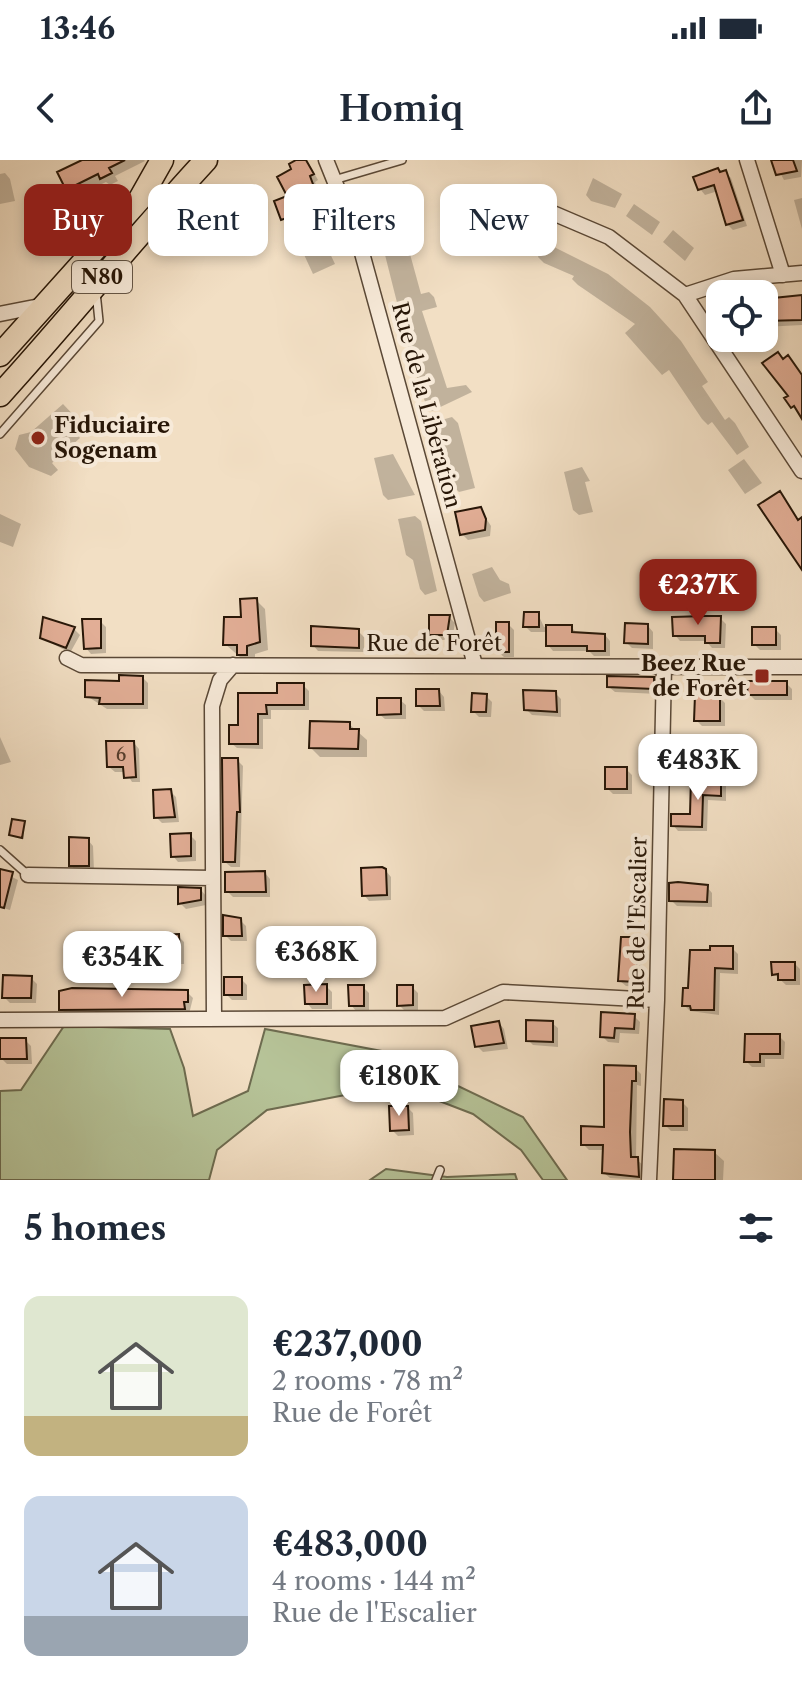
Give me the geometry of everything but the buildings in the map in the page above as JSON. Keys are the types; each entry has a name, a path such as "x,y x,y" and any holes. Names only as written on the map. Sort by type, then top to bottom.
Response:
{"main road":[{"name":"N80","path":"0,355 140,199 162,160"},
{"name":"N80","path":"0,395 116,259 206,160"}],"street":[{"name":"Rue de la Libération","path":"326,160 359,242 475,665"},
{"path":"747,160 783,275"},
{"path":"557,215 609,237 685,295 802,471"},
{"path":"685,295 734,279 802,273"},
{"path":"0,314 45,305"},
{"name":"Rue de Forêt","path":"67,658 81,665 802,667"},
{"path":"214,1018 212,706 220,680 233,665"},
{"name":"Rue de l'Escalier","path":"649,1180 657,1000 664,666"},
{"path":"28,875 212,878"},
{"path":"0,1020 445,1018 503,992 657,1000"}],"lane":[{"path":"334,180 402,160"},
{"path":"0,434 99,321 96,286"},
{"path":"0,850 28,875"},
{"path":"436,1180 440,1170"}],"green space":[{"path":"64,1026 170,1029 184,1068 193,1116 248,1091 265,1029 387,1052 523,1117 567,1180 543,1180 521,1150 473,1114 416,1092 366,1091 267,1110 217,1150 209,1180 0,1180 0,1091 21,1090"},
{"path":"386,1169 447,1177 515,1174 517,1180 370,1180"}],"place":[{"name":"Fiduciaire Sogenam","path":"38,438"},
{"name":"Beez Rue de Forêt","path":"762,676"}]}
